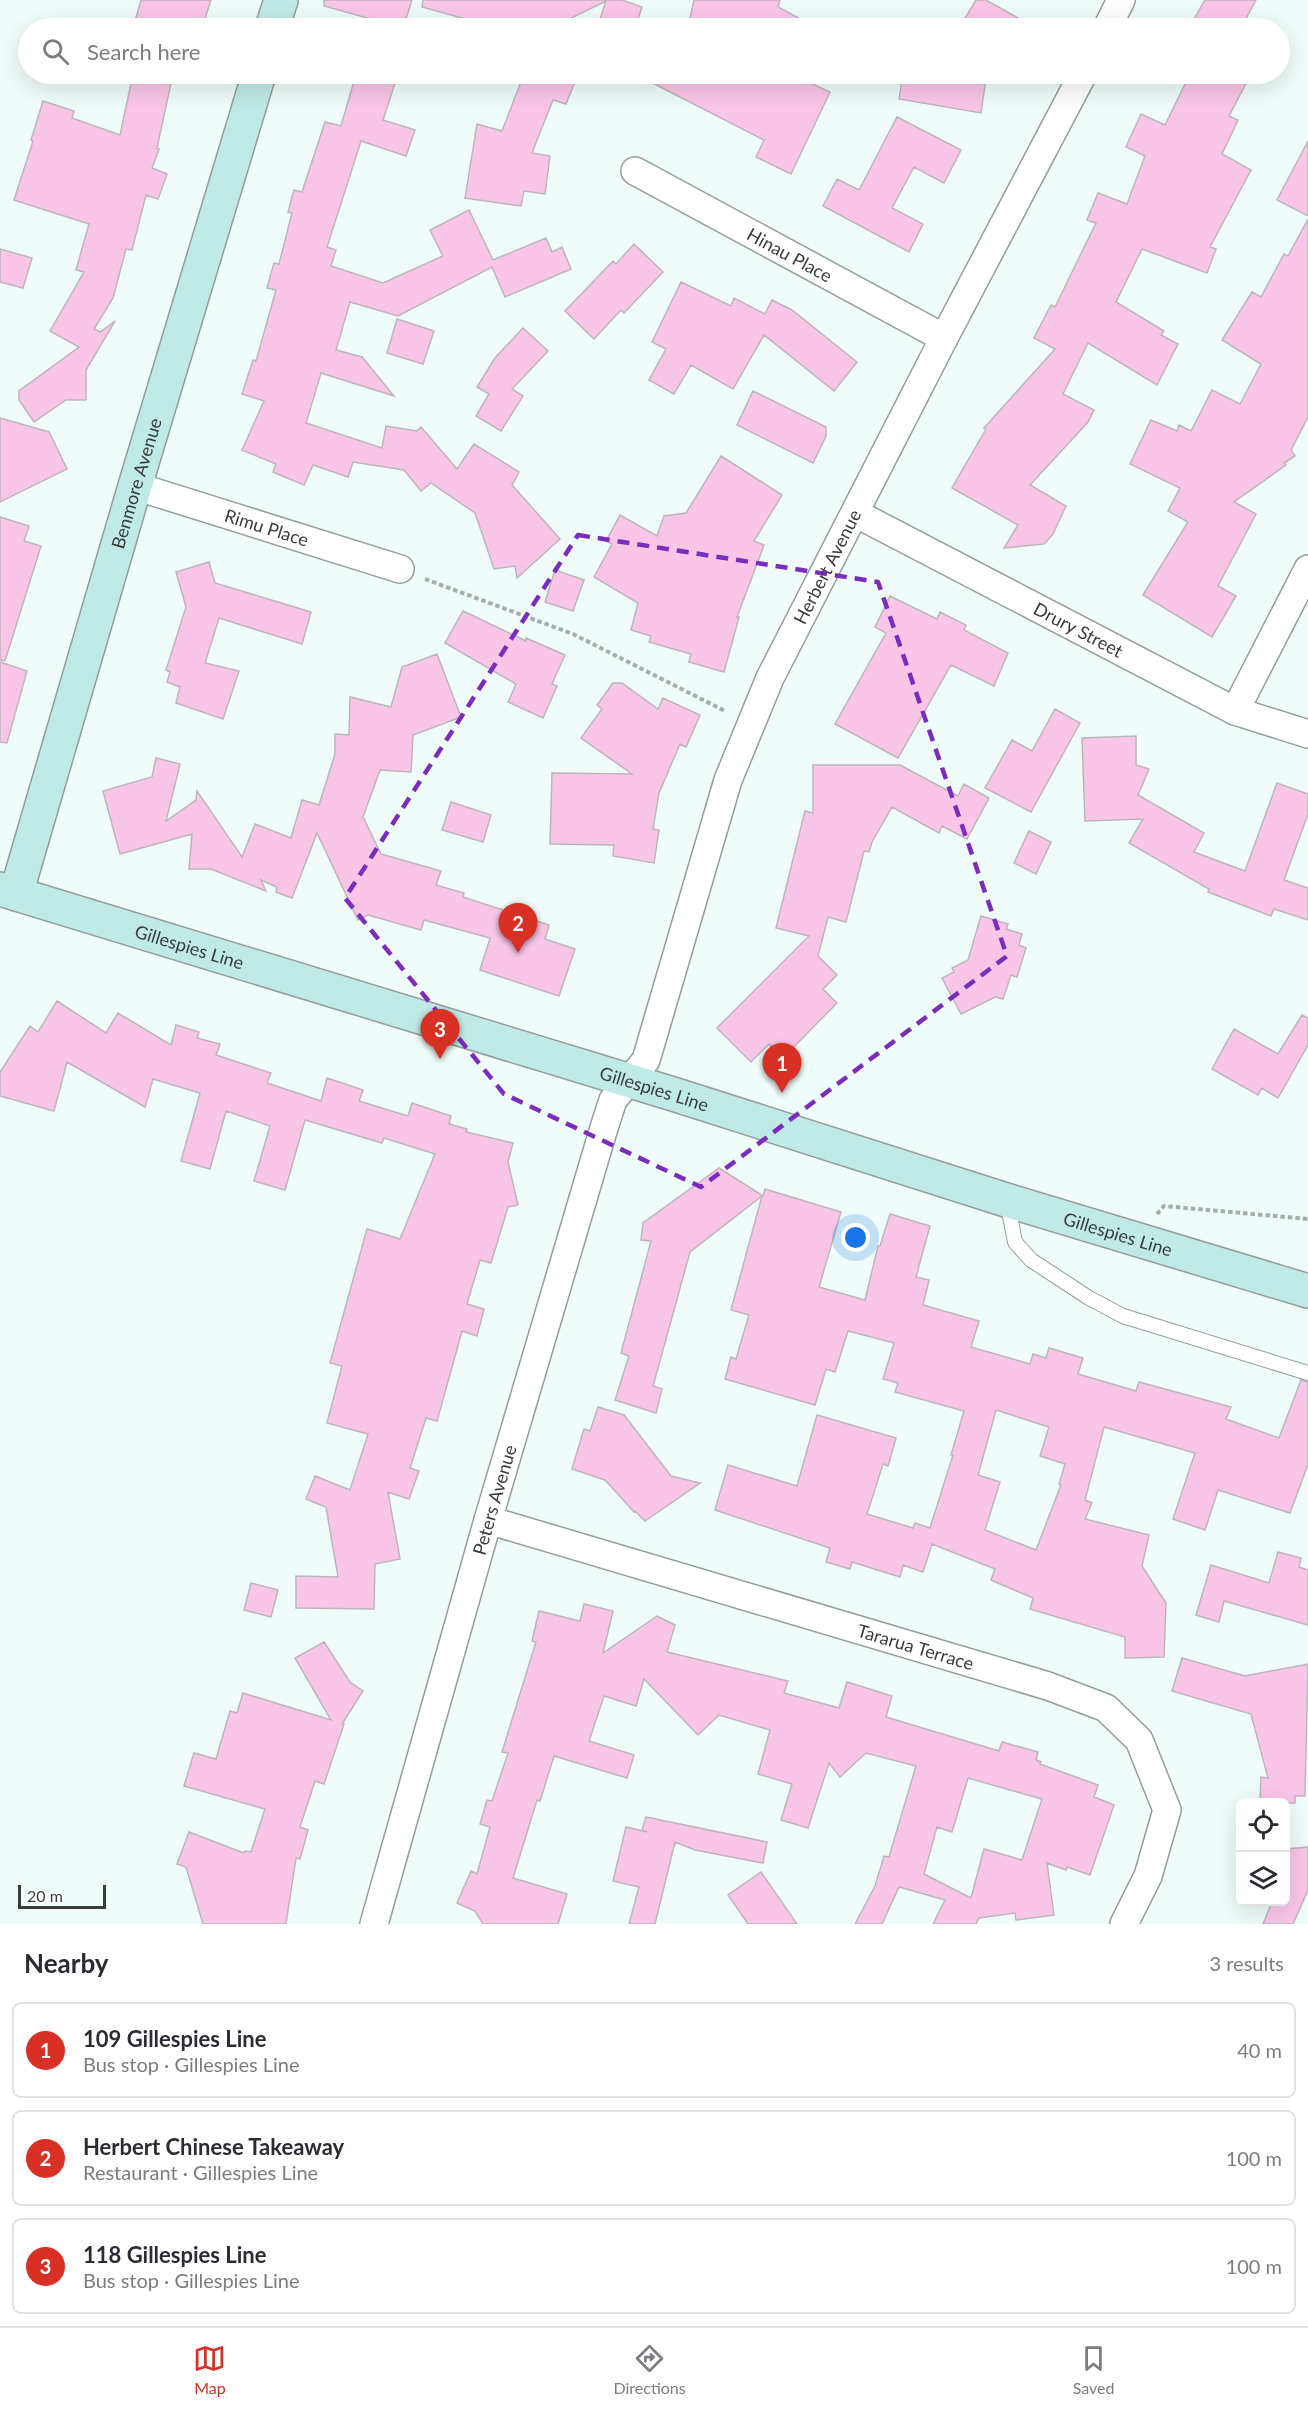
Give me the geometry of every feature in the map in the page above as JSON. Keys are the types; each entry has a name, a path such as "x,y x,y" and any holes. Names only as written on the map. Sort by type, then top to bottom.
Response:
{"street":[{"path":"275,18 281,0"},
{"path":"1112,18 1121,0"},
{"name":"Benmore Avenue","path":"8,892 135,486 256,84"},
{"name":"Herbert Avenue","path":"628,1080 646,1060 728,780 770,678 944,338 1078,84"},
{"name":"Hinau Place","path":"635,171 944,338"},
{"name":"Rimu Place","path":"135,486 400,569"},
{"name":"Drury Street","path":"855,513 1235,711 1308,734"},
{"path":"1235,711 1308,569"},
{"name":"Gillespies Line","path":"8,892 628,1080 1006,1200 1308,1291"},
{"name":"Peters Avenue","path":"374,1924 488,1520 613,1100 628,1080"},
{"name":"Tararua Terrace","path":"488,1520 1037,1683 1106,1708 1139,1740 1167,1810 1148,1876 1124,1924"}],"lane":[{"path":"1006,1200 1015,1242 1031,1260 1089,1298 1123,1316 1308,1373"}],"path":[{"path":"400,569 573,634 751,724"},
{"path":"1138,1240 1164,1206 1308,1219"}],"highlighted area":[{"path":"578,535 878,582 1007,956 701,1187 504,1094 345,898"}],"building":[{"path":"141,0 211,0 205,18 136,18"},
{"path":"324,0 412,0 406,18 367,18 324,6"},
{"path":"423,0 622,0 642,7 638,18 600,18 606,1 571,18 462,18 422,7"},
{"path":"694,0 780,0 778,7 798,18 690,18"},
{"path":"976,0 986,0 1018,18 965,18"},
{"path":"1205,0 1256,0 1246,18 1195,18"},
{"path":"131,84 171,84 157,148 159,149 152,168 167,174 158,199 146,195 132,250 126,249 113,298 94,329 100,332 115,321 86,370 86,400 66,400 34,422 19,400 19,391 79,347 50,331 84,272 76,270 89,224 14,200 43,101 74,111 72,118 120,135"},
{"path":"353,84 395,84 383,120 415,130 406,156 361,141 327,247 336,250 331,266 383,283 443,256 430,230 469,210 493,260 546,238 552,252 562,247 571,269 505,297 492,267 398,316 350,302 336,350 362,357 394,396 321,373 306,423 382,448 386,426 417,431 421,427 457,469 474,444 519,472 512,485 560,539 517,578 515,566 494,569 475,513 431,483 421,491 404,470 353,462 348,477 313,465 304,485 273,472 276,464 242,450 264,401 242,394 253,360 256,361 276,290 267,288 274,263 279,264 292,213 288,212 294,190 302,192 325,122 341,126"},
{"path":"520,84 574,84 566,104 553,100 532,153 550,156 545,194 524,191 521,206 465,198 477,124 502,131"},
{"path":"655,84 813,84 830,92 791,174 756,157 764,140"},
{"path":"901,84 985,84 981,113 899,99"},
{"path":"1185,84 1246,84 1229,116 1238,120 1222,154 1251,170 1210,247 1216,249 1207,273 1142,249 1116,302 1164,331 1161,335 1178,344 1157,385 1088,343 1063,394 1094,410 1088,422 1030,485 1066,506 1053,534 1044,544 1004,548 1018,525 952,488 986,429 984,428 1055,349 1034,338 1051,305 1055,307 1096,223 1087,220 1098,193 1127,204 1145,156 1126,147 1141,114 1165,125"},
{"path":"897,117 961,150 944,183 914,167 892,208 923,224 909,252 823,206 837,179 859,190"},
{"path":"1308,141 1308,216 1277,200"},
{"path":"1308,219 1308,417 1291,450 1295,456 1234,502 1256,514 1218,586 1236,596 1212,637 1143,595 1188,522 1168,511 1180,488 1130,464 1151,420 1177,431 1179,425 1191,431 1212,390 1240,404 1261,364 1222,340 1252,292 1261,297 1284,254 1288,256"},
{"path":"634,244 663,272 624,313 621,310 594,339 565,311 613,261 616,264"},
{"path":"0,249 32,258 23,288 0,282"},
{"path":"681,282 731,306 734,298 765,314 772,300 792,310 857,362 834,391 764,335 733,389 691,365 674,394 649,380 666,349 652,342"},
{"path":"397,319 434,331 423,364 387,353"},
{"path":"523,328 548,351 512,389 523,396 501,431 476,416 489,394 477,387 495,358"},
{"path":"753,391 826,427 826,436 813,463 737,425"},
{"path":"0,418 49,432 67,469 0,502"},
{"path":"721,456 782,495 754,541 764,545 737,617 739,617 724,672 689,662 691,654 649,642 651,636 631,630 638,603 594,577 612,544 606,541 620,515 657,536 664,516 686,513"},
{"path":"0,517 29,526 24,541 41,546 5,661 0,660"},
{"path":"209,562 215,583 311,612 302,644 219,618 205,663 239,671 223,719 176,703 180,687 167,682 170,672 166,670 186,607 176,572"},
{"path":"555,570 584,580 573,611 545,602"},
{"path":"890,596 937,619 940,612 966,625 964,630 1008,653 994,686 951,665 898,758 835,724 886,633 875,627"},
{"path":"463,611 526,641 526,638 565,655 552,684 557,686 543,718 508,702 516,684 445,643"},
{"path":"437,654 461,717 413,735 411,772 380,770 363,817 381,854 441,871 436,885 464,893 463,897 549,925 545,939 575,949 559,996 480,970 490,938 424,920 421,930 368,915 358,920 317,833 292,898 276,892 277,887 261,880 266,891 211,869 189,869 192,834 120,854 103,791 152,777 156,758 180,764 166,821 196,800 197,791 242,857 255,824 291,838 302,800 319,805 335,754 335,734 349,735 350,697 391,707 402,667"},
{"path":"0,662 27,671 7,743 0,742"},
{"path":"613,683 622,683 658,709 663,698 700,715 686,747 680,744 659,793 653,829 659,830 654,863 613,856 614,845 550,844 552,773 632,774 581,738 602,709 597,705"},
{"path":"1055,709 1080,723 1031,812 985,788 1012,740 1032,751"},
{"path":"1136,736 1136,765 1149,769 1138,795 1204,833 1194,852 1245,871 1277,783 1308,794 1308,814 1284,880 1308,888 1308,920 1274,909 1271,916 1208,892 1209,889 1129,843 1143,819 1085,821 1082,738"},
{"path":"813,765 900,765 958,796 964,784 989,798 967,839 942,826 939,833 892,807 872,842 869,852 864,851 846,922 828,917 818,956 837,975 823,989 837,1003 783,1058 769,1044 751,1062 717,1028 809,936 776,928 805,811 813,813"},
{"path":"451,802 491,815 483,842 442,830"},
{"path":"1029,831 1051,842 1036,874 1014,863"},
{"path":"981,916 1008,924 1006,929 1022,934 1019,945 1026,948 1017,977 1011,975 1003,999 995,997 961,1014 942,978 954,972 952,968 968,960"},
{"path":"57,1001 106,1033 118,1013 171,1045 176,1025 199,1032 197,1038 220,1044 216,1055 271,1073 267,1083 321,1101 327,1078 363,1090 359,1101 408,1116 412,1103 451,1116 449,1124 467,1129 466,1132 513,1143 508,1162 518,1205 508,1207 491,1263 480,1260 467,1304 484,1309 477,1336 462,1331 437,1421 426,1418 410,1468 419,1471 409,1499 388,1492 400,1559 375,1564 374,1609 296,1608 296,1576 338,1577 326,1507 306,1499 315,1476 350,1490 368,1434 327,1423 342,1366 330,1363 367,1229 400,1239 435,1154 384,1138 382,1143 305,1120 285,1190 254,1181 270,1126 226,1111 210,1169 181,1161 200,1093 153,1079 145,1107 67,1062 54,1111 0,1096 0,1072 30,1026 38,1032"},
{"path":"1302,1015 1308,1018 1308,1045 1278,1098 1262,1088 1258,1095 1212,1069 1234,1029 1278,1054"},
{"path":"719,1168 763,1196 765,1189 841,1212 819,1287 865,1300 878,1246 880,1246 890,1214 930,1226 916,1277 929,1280 923,1305 979,1321 971,1347 1030,1364 1033,1354 1046,1358 1049,1348 1083,1358 1078,1374 1136,1391 1139,1382 1231,1407 1226,1419 1279,1438 1301,1380 1308,1382 1308,1464 1290,1513 1218,1490 1205,1530 1173,1519 1195,1453 1104,1427 1085,1500 1092,1503 1085,1519 1149,1535 1142,1566 1166,1603 1164,1657 1125,1658 1125,1637 1030,1609 1033,1598 991,1580 995,1569 932,1544 923,1572 903,1565 900,1577 852,1562 850,1569 826,1562 830,1548 715,1510 728,1465 797,1486 817,1415 896,1438 888,1466 883,1464 867,1514 913,1528 915,1523 930,1528 964,1411 895,1392 898,1383 883,1379 894,1343 848,1331 835,1372 826,1369 815,1405 725,1379 731,1357 736,1359 749,1315 731,1310 762,1196 690,1252 653,1386 662,1389 656,1413 615,1400 629,1356 621,1353 651,1241 641,1240 643,1223","holes":["996,1410 1049,1427 1040,1456 1065,1464 1059,1484 1061,1485 1036,1550 985,1530 1000,1482 978,1475"]},
{"path":"598,1407 624,1415 671,1476 700,1483 645,1521 605,1480 572,1469 584,1429 590,1431"},
{"path":"1278,1552 1301,1558 1299,1567 1308,1570 1308,1625 1224,1601 1219,1622 1196,1615 1211,1565 1269,1583"},
{"path":"251,1583 278,1590 271,1617 244,1610"},
{"path":"584,1604 613,1611 603,1653 657,1616 675,1625 667,1652 788,1681 784,1693 839,1708 847,1682 892,1696 886,1717 999,1751 1002,1742 1038,1752 1036,1760 1041,1762 1040,1764 1098,1785 1094,1797 1114,1805 1090,1875 1047,1863 1054,1915 1016,1920 1015,1913 979,1918 976,1924 933,1924 945,1900 899,1887 882,1924 855,1924 875,1886 884,1856 889,1857 916,1766 866,1753 840,1777 829,1763 808,1828 781,1820 792,1784 758,1774 770,1730 719,1715 698,1735 644,1679 636,1706 604,1696 589,1741 634,1755 627,1778 554,1756 540,1801 537,1800 513,1878 567,1894 558,1924 483,1924 475,1911 457,1903 471,1871 477,1874 490,1827 480,1824 487,1800 492,1801 508,1753 502,1752 536,1642 532,1641 539,1611 580,1621","holes":["968,1778 1042,1799 1022,1860 984,1849 971,1898 924,1874 937,1827 952,1832"]},
{"path":"324,1642 350,1682 363,1691 342,1724 344,1724 324,1784 315,1781 300,1827 308,1830 300,1859 296,1858 286,1924 203,1924 186,1867 177,1864 189,1832 244,1853 245,1851 251,1852 265,1809 184,1786 194,1753 216,1759 230,1711 237,1713 243,1693 331,1720 295,1658"},
{"path":"1182,1658 1245,1676 1308,1664 1305,1796 1295,1796 1295,1803 1290,1803 1290,1798 1260,1798 1261,1777 1268,1778 1251,1714 1172,1691"},
{"path":"646,1817 767,1842 763,1863 695,1850 675,1842 655,1924 629,1924 639,1887 613,1881 626,1827 647,1832 642,1830"},
{"path":"1308,1847 1308,1890 1293,1924 1263,1924 1270,1906 1290,1906 1290,1849"},
{"path":"761,1872 797,1924 748,1924 728,1895"}],"place":[{"name":"Herbert Chinese Takeaway","path":"518,953"},
{"name":"118 Gillespies Line","path":"440,1059"},
{"name":"109 Gillespies Line","path":"782,1093"}]}
